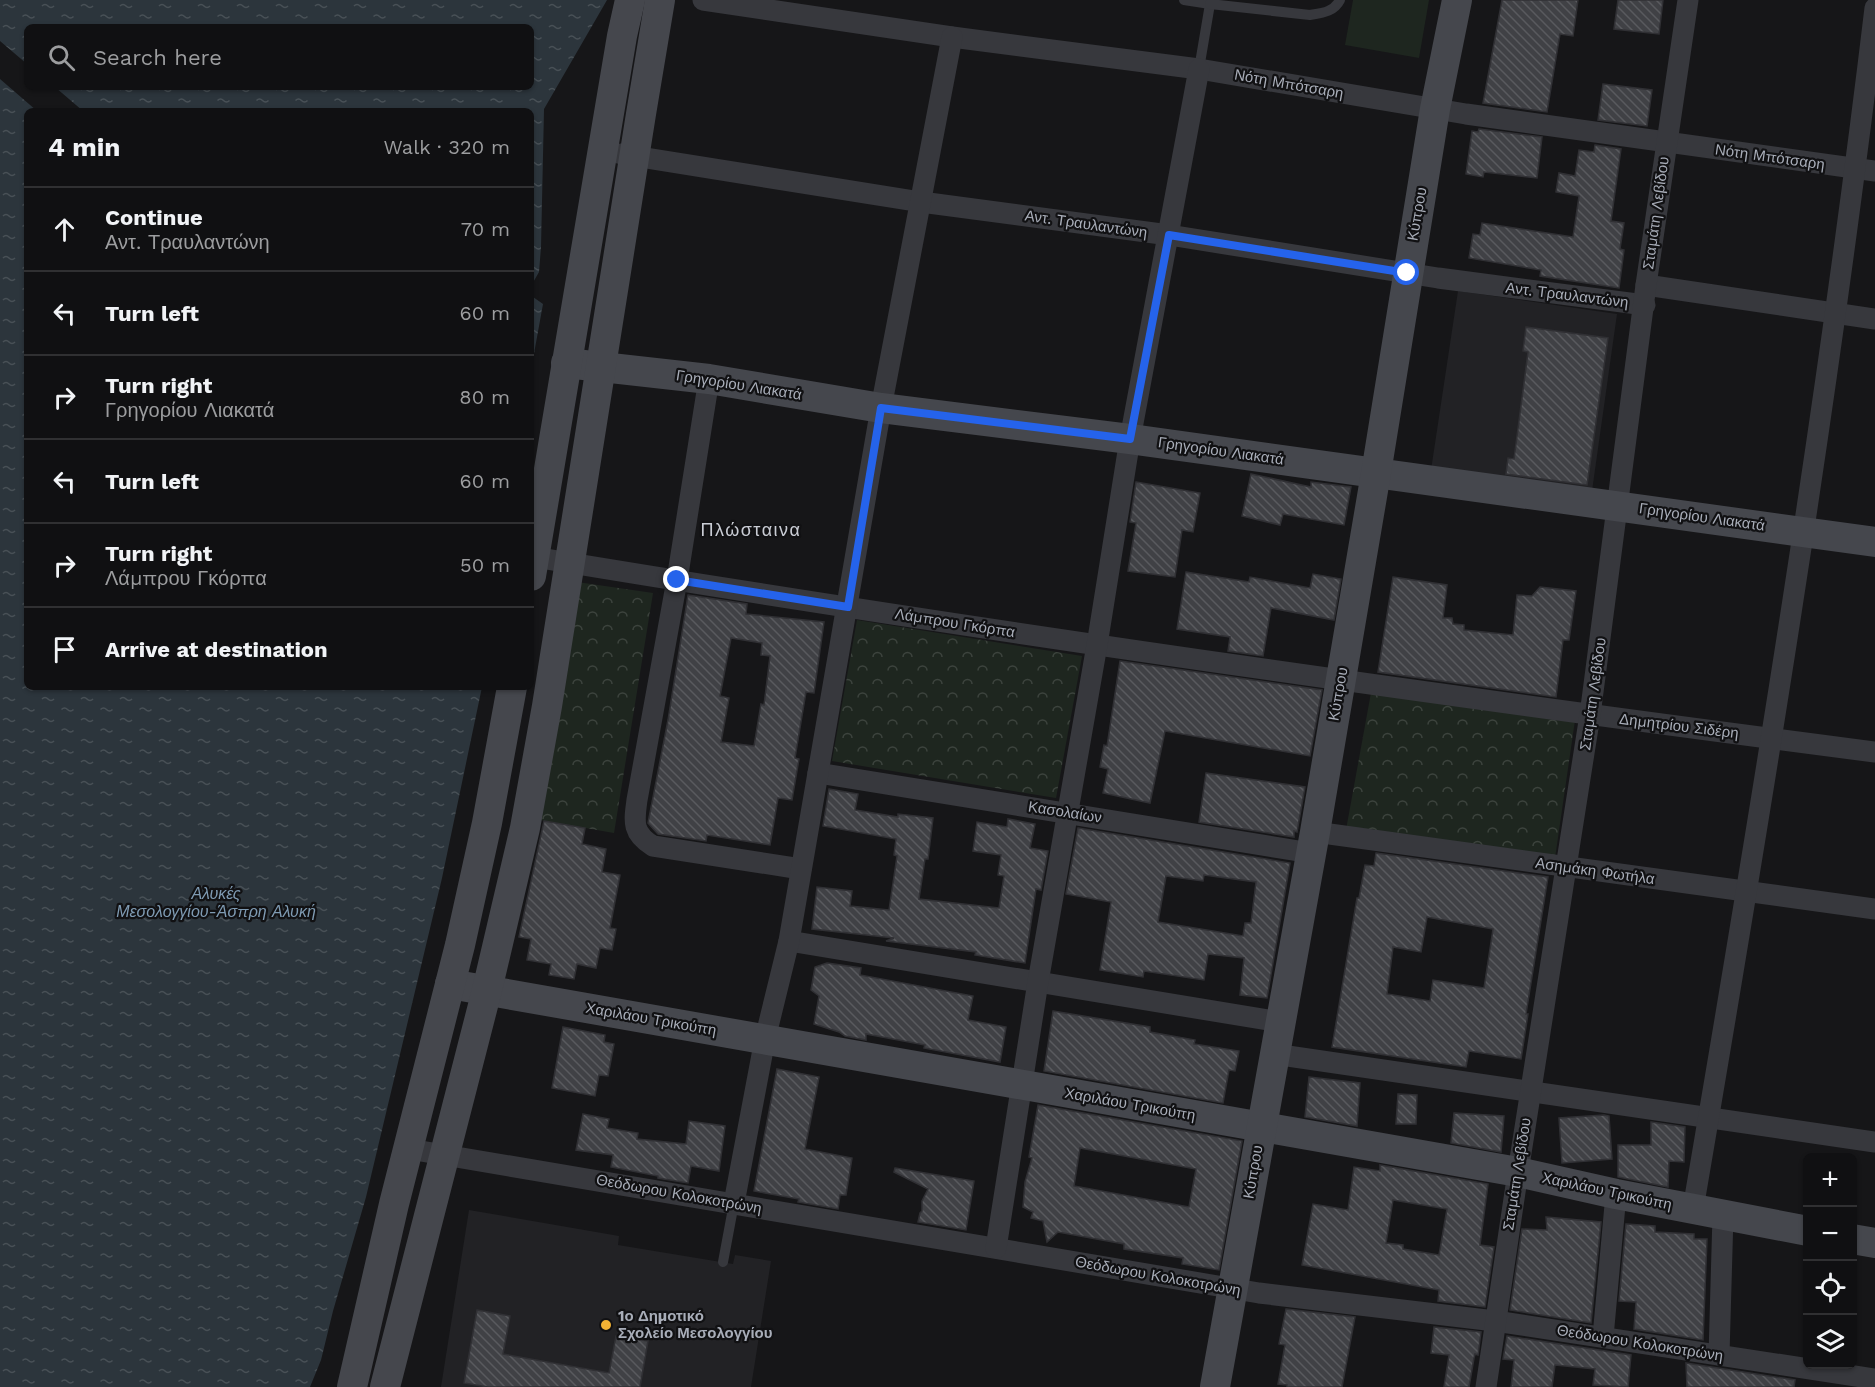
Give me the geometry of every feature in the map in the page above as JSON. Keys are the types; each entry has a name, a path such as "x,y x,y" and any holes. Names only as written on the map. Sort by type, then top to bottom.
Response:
{"street":[{"path":"534,561 602,152 630,0"},
{"path":"385,1387 487,990 525,828 548,706 660,0"},
{"name":"Νότη Μπότσαρη","path":"703,0 952,37 1199,69 1436,109 1865,170"},
{"name":"Κύπρου","path":"1215,1387 1313,842 1377,473 1407,273 1457,0"},
{"name":"Σταμάτη Λεβίδου","path":"1486,1387 1530,1092 1568,867 1645,295 1688,0"},
{"path":"1694,1209 1748,891 1834,313 1865,170 1875,8"},
{"path":"734,1203 765,1039 789,941 881,408 952,37"},
{"path":"996,1248 1038,982 1097,645 1130,439 1199,69"},
{"name":"Αντ. Τραυλαντώνη","path":"602,152 921,202 1169,235 1407,273 1834,313 1875,319"},
{"name":"Γρηγορίου Λιακατά","path":"566,363 709,379 881,408 1130,439 1875,542"},
{"path":"709,379 677,580 637,800 635,828 643,840 653,846 801,869"},
{"name":"Λάμπρου Γκόρπα","path":"534,567 569,563 1340,681"},
{"name":"Δημητρίου Σιδέρη","path":"1340,681 1875,752"},
{"path":"352,1387 450,984 484,834 511,690"},
{"name":"Κασολαίων","path":"818,773 1067,812 1313,842"},
{"name":"Ασημάκη Φωτήλα","path":"1313,842 1568,867 1875,909"},
{"path":"789,941 1280,1022"},
{"name":"Χαριλάου Τρικούπη","path":"450,984 1518,1172 1616,1194 1803,1230"},
{"path":"1274,1054 1875,1142"},
{"name":"Θεόδωρου Κολοκοτρώνη","path":"409,1149 1271,1295 1495,1321 1875,1379"},
{"path":"1603,1337 1616,1194"},
{"path":"1719,1355 1723,1215"},
{"path":"1857,1240 1875,1243"}],"lane":[{"path":"1184,0 1310,15 1326,12 1337,6 1340,0"},
{"path":"1199,69 1210,4"},
{"path":"723,1262 734,1203"}],"shaded area":[{"path":"1458,291 1617,314 1592,491 1431,470"},
{"name":"1ο Δημοτικό Σχολείο Μεσολογγίου","path":"469,1210 619,1236 618,1245 733,1264 735,1255 771,1261 751,1387 441,1387"}],"green space":[{"path":"1353,0 1429,0 1419,58 1345,45"},
{"path":"577,582 653,593 614,833 540,820"},
{"path":"857,620 1082,656 1056,798 832,761"},
{"path":"1371,693 1575,720 1555,858 1346,830"}],"water":[{"path":"0,0 607,0 544,109 541,247 539,272 534,281 534,108 80,108 58,90 534,90 534,24 24,24 24,61 0,41"},
{"name":"Αλυκές Μεσολογγίου-Άσπρη Αλυκή","path":"0,79 34,108 24,108 24,690 481,690 442,878 366,1197 321,1360 310,1387 0,1387"},
{"path":"534,298 543,304 534,354"}],"building":[{"path":"1502,0 1578,0 1573,36 1560,34 1547,112 1483,103"},
{"path":"1618,0 1663,0 1659,34 1614,29"},
{"path":"1603,84 1652,90 1647,126 1598,120"},
{"path":"1479,129 1542,137 1537,178 1484,172 1483,177 1466,174 1472,131 1478,132"},
{"path":"1595,145 1621,149 1611,221 1624,223 1620,249 1624,250 1619,288 1540,276 1541,270 1469,258 1473,234 1480,235 1482,223 1573,237 1579,196 1556,192 1559,173 1575,176 1579,150 1594,152"},
{"path":"1526,327 1608,338 1587,485 1506,474 1508,458 1514,459 1528,352 1523,351"},
{"path":"1251,474 1311,487 1311,482 1351,487 1344,525 1283,514 1280,525 1242,516"},
{"path":"1136,482 1200,493 1193,532 1182,530 1175,577 1128,571 1136,523 1130,522"},
{"path":"1186,572 1249,582 1250,577 1310,588 1313,574 1341,579 1334,620 1271,608 1263,656 1228,651 1230,637 1177,629"},
{"path":"1393,577 1447,585 1443,618 1452,618 1453,624 1464,625 1464,630 1513,635 1517,595 1532,596 1540,587 1576,591 1569,640 1563,640 1556,697 1378,672"},
{"path":"688,595 747,604 746,614 824,622 814,693 806,692 795,758 799,759 792,800 778,798 770,845 707,835 706,841 658,834 648,823 668,720","holes":["731,638 762,643 761,655 770,656 764,705 761,704 754,746 721,742 729,698 720,696"]},
{"path":"1120,661 1322,690 1310,756 1165,731 1150,803 1103,793 1108,769 1100,767 1104,745 1107,746"},
{"path":"1206,773 1305,787 1297,832 1294,831 1294,837 1199,822"},
{"path":"829,789 858,794 855,810 898,817 898,814 933,818 928,859 925,859 919,899 999,908 1004,876 998,875 1001,855 973,851 977,822 1007,827 1008,819 1035,824 1030,848 1048,851 1041,890 1036,889 1025,963 975,955 976,952 886,941 894,938 812,929 817,887 852,891 850,906 889,910 897,856 894,855 896,839 823,826"},
{"path":"544,821 585,828 582,844 606,849 602,872 620,875 610,928 616,929 612,950 600,948 596,968 577,964 574,979 549,975 551,964 527,960 531,939 519,937"},
{"path":"1078,828 1290,863 1267,998 1240,995 1244,958 1208,954 1204,980 1144,971 1143,977 1100,970 1111,902 1066,894","holes":["1204,875 1256,882 1251,923 1245,923 1243,936 1158,922 1166,876 1203,881"]},
{"path":"1376,853 1548,877 1521,1059 1469,1051 1466,1067 1332,1047 1357,898 1359,898 1365,865 1374,866","holes":["1427,917 1493,929 1484,988 1433,980 1430,1001 1387,994 1393,947 1421,952"]},
{"path":"827,963 861,968 860,975 973,996 968,1020 1006,1027 1000,1062 924,1048 925,1045 866,1034 866,1040 845,1036 814,1024 819,996 811,990 815,967"},
{"path":"1053,1011 1150,1027 1150,1032 1195,1040 1194,1044 1239,1051 1235,1071 1229,1070 1223,1103 1044,1071"},
{"path":"563,1027 605,1035 604,1042 614,1044 608,1076 599,1075 595,1096 552,1088"},
{"path":"777,1069 819,1077 805,1149 852,1158 846,1195 840,1195 838,1209 754,1191"},
{"path":"1309,1077 1360,1083 1357,1126 1305,1117"},
{"path":"1398,1094 1417,1095 1416,1124 1396,1124"},
{"path":"1038,1105 1242,1141 1219,1270 1182,1264 1183,1258 1124,1249 1124,1244 1058,1232 1047,1242 1043,1221 1031,1218 1033,1212 1023,1207 1025,1182 1032,1158 1029,1157","holes":["1080,1148 1196,1169 1189,1207 1074,1186"]},
{"path":"1454,1113 1504,1116 1501,1152 1451,1143"},
{"path":"583,1114 609,1119 607,1128 638,1133 637,1139 686,1144 689,1121 725,1126 719,1171 691,1166 688,1183 611,1167 613,1155 576,1150"},
{"path":"1609,1116 1612,1159 1562,1163 1559,1118"},
{"path":"1651,1122 1685,1127 1684,1162 1669,1161 1668,1187 1618,1177 1618,1145 1651,1145"},
{"path":"1380,1165 1488,1184 1480,1245 1494,1247 1485,1307 1438,1301 1439,1290 1302,1265 1313,1204 1348,1210 1354,1167 1380,1171","holes":["1393,1200 1447,1209 1439,1255 1403,1249 1403,1245 1386,1243"]},
{"path":"895,1168 974,1181 966,1230 918,1222 922,1211 922,1201 928,1189 894,1172"},
{"path":"1546,1217 1601,1222 1591,1323 1510,1310 1522,1229 1547,1230"},
{"path":"1626,1224 1655,1226 1655,1232 1694,1234 1694,1239 1707,1239 1703,1340 1634,1329 1636,1302 1619,1301"},
{"path":"1286,1309 1355,1317 1342,1387 1287,1387 1287,1385 1278,1384 1285,1345 1279,1344"},
{"path":"477,1310 510,1316 503,1354 609,1373 616,1336 648,1341 640,1387 488,1387 464,1383"},
{"path":"1434,1327 1481,1332 1478,1355 1475,1354 1469,1387 1444,1387 1449,1355 1431,1353"},
{"path":"1507,1336 1631,1355 1628,1387 1593,1385 1595,1369 1555,1365 1552,1387 1511,1387 1514,1360 1503,1359"},
{"path":"1686,1363 1795,1380 1794,1387 1687,1387"}],"place":[{"name":"1ο Δημοτικό Σχολείο Μεσολογγίου","path":"606,1325"}],"district":[{"name":"Πλώσταινα","path":"751,529"}],"route":[{"path":"677,580 848,607 881,408 1130,439 1169,235 1407,273"}]}
